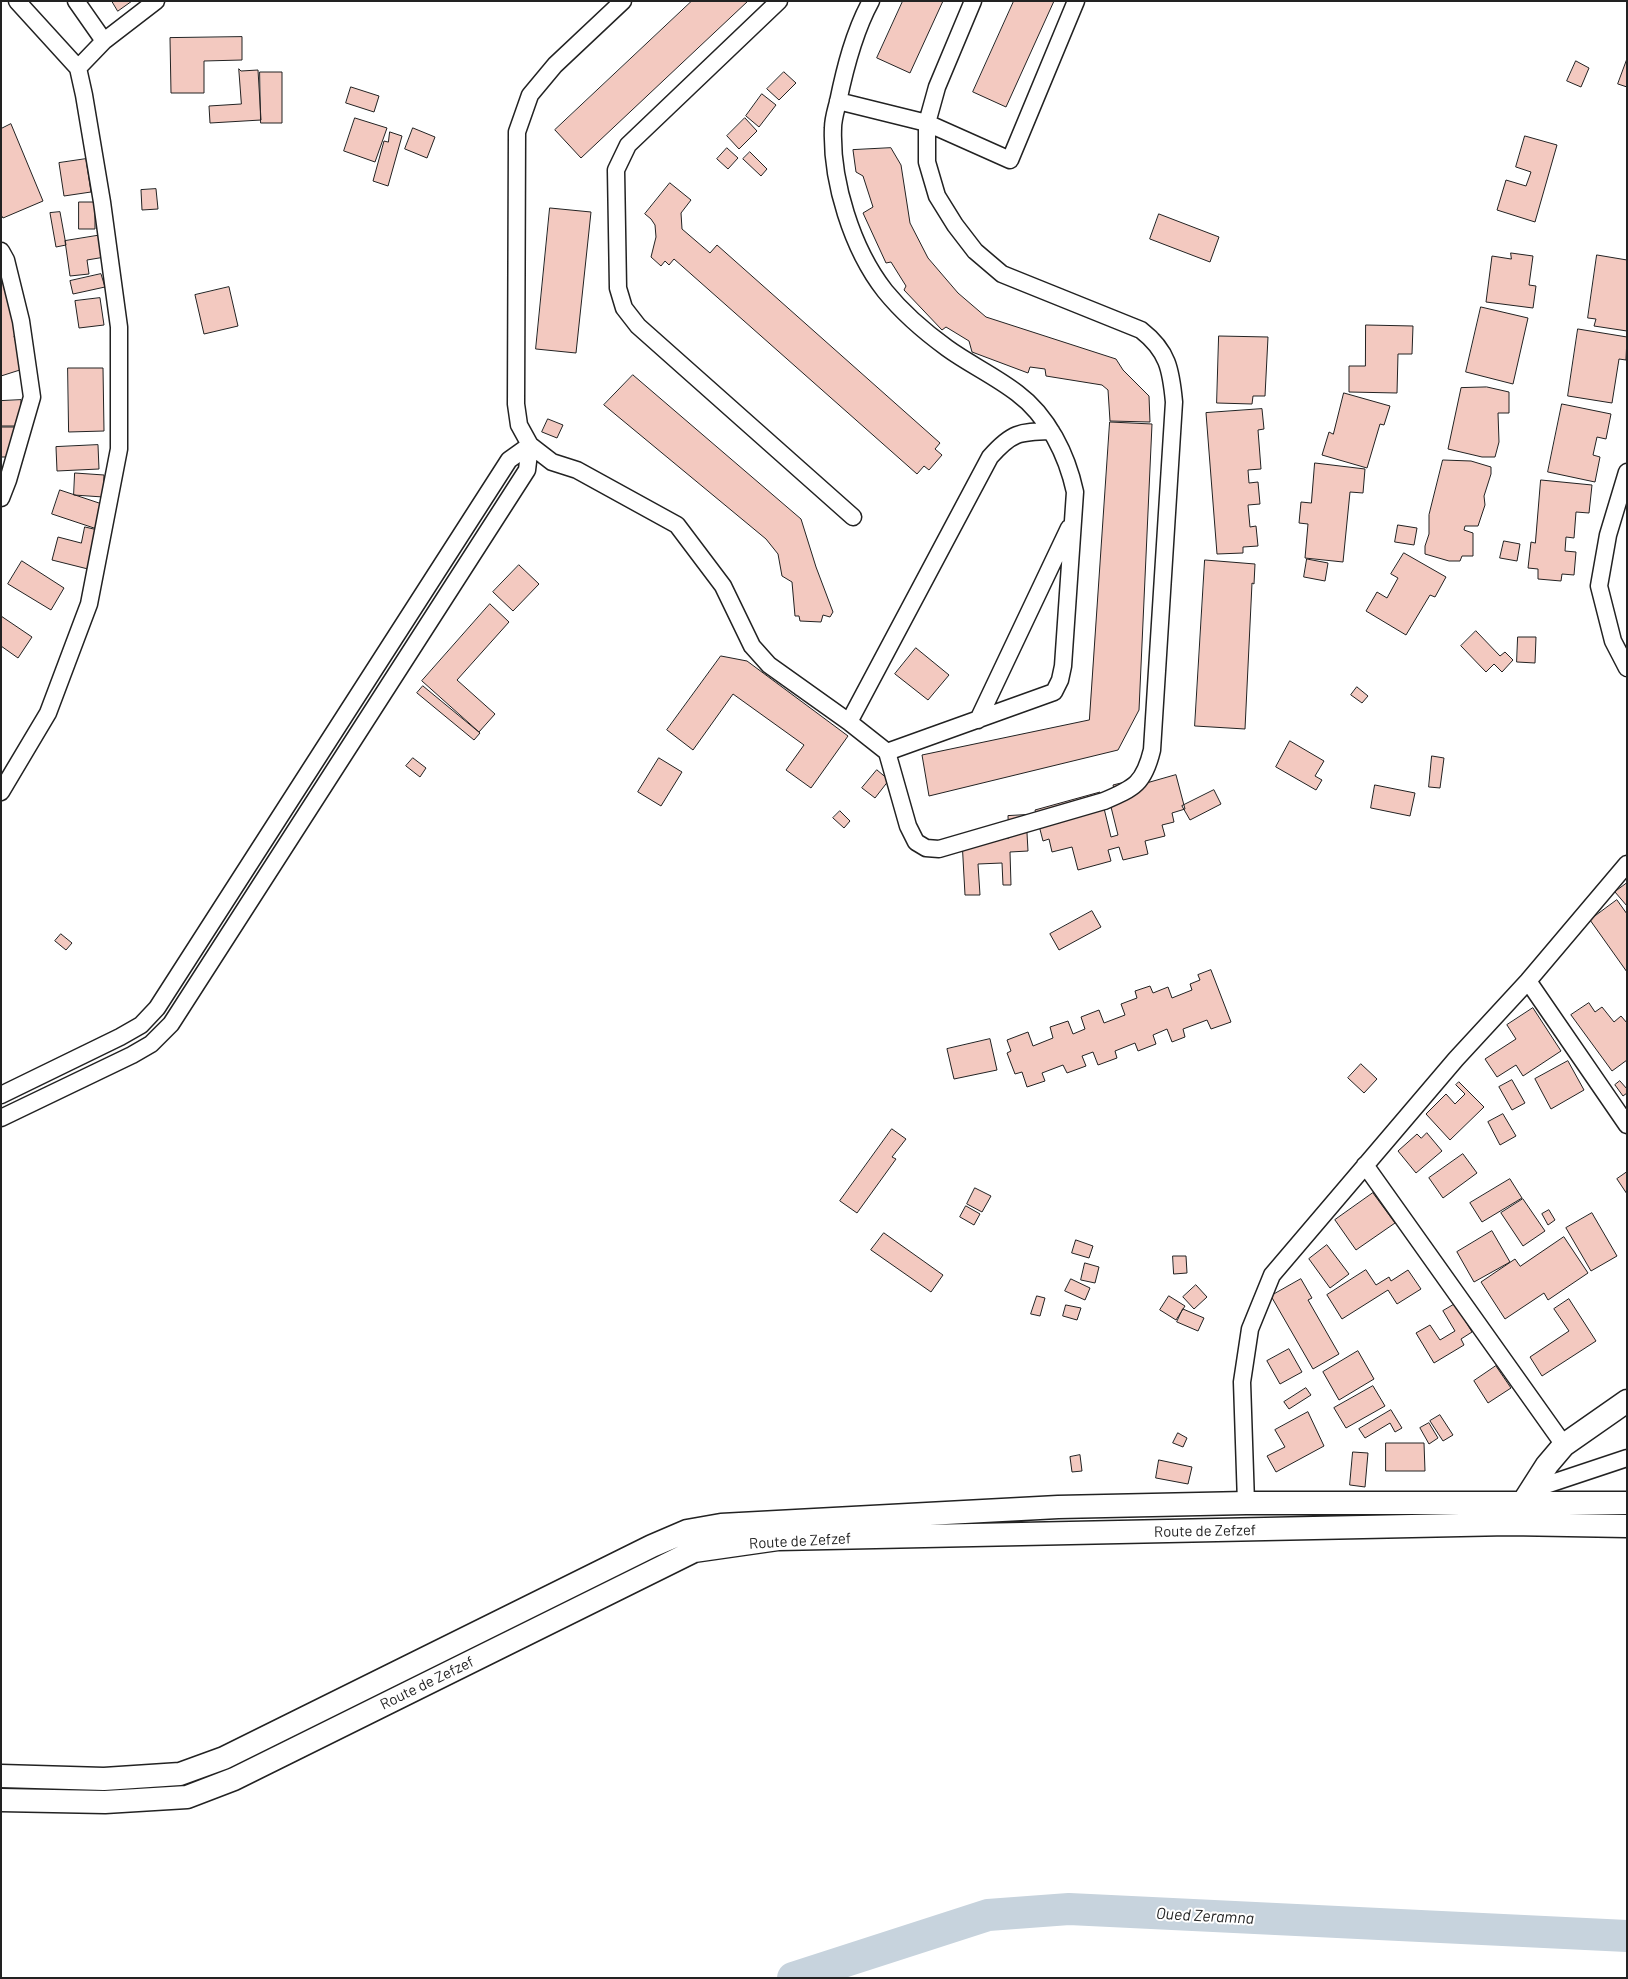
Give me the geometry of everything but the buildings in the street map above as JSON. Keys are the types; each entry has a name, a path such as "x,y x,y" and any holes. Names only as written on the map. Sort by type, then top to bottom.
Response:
{"main road":[{"path":"1509,1524 1547,1465 1564,1445 1627,1401"},
{"name":"Route de Zefzef","path":"1,1776 104,1779 180,1774 224,1758 652,1546 686,1531 721,1525 1058,1507 1527,1496 1627,1504"},
{"name":"Route de Zefzef","path":"1,1800 105,1802 187,1797 234,1779 694,1551 778,1539 1509,1524 1627,1526"}],"street":[{"path":"1,792 48,713 89,604 119,449 119,327 102,202 78,68 17,1"},
{"path":"76,1 104,41"},
{"path":"78,68 104,41 156,1"},
{"path":"623,1 555,65 530,95 517,132 516,404 519,424 530,445 552,462 577,470 677,525 723,586 752,646 763,659 850,722 887,752 908,826 916,842 926,848 940,849 1120,795 1136,784 1147,770 1152,750 1174,402 1172,380 1167,359 1155,341 1141,330 1002,274 975,251 954,225 937,196 927,162 927,123 936,87 973,1"},
{"path":"779,1 628,145 616,170 618,288 624,308 638,326 853,517"},
{"path":"871,1 845,66 833,127 836,179 846,219 863,256 885,291 912,319 947,348 1017,393 1036,410 1051,432 1071,471 1075,492 1063,666 1060,680 1054,692 887,752"},
{"path":"838,101 927,123 1010,160 1076,1"},
{"path":"1,251 6,260 21,321 32,397 1,498"},
{"path":"850,722 990,457 1003,442 1019,433 1051,432"},
{"path":"1,1095 120,1037 140,1025 157,1008 509,460 530,445"},
{"path":"1,1118 132,1055 151,1044 171,1024 527,470 530,445"},
{"path":"1627,472 1608,535 1599,586 1613,641 1627,668"},
{"path":"978,720 1074,518"},
{"path":"1246,1503 1242,1382 1250,1329 1272,1275 1456,1059 1528,981 1627,864"},
{"path":"1528,981 1627,1125"},
{"path":"1365,1165 1564,1445"},
{"path":"1527,1496 1627,1458"}],"waterway":[{"name":"Oued Zeramna","path":"793,1978 988,1915 1069,1909 1627,1936"}]}
